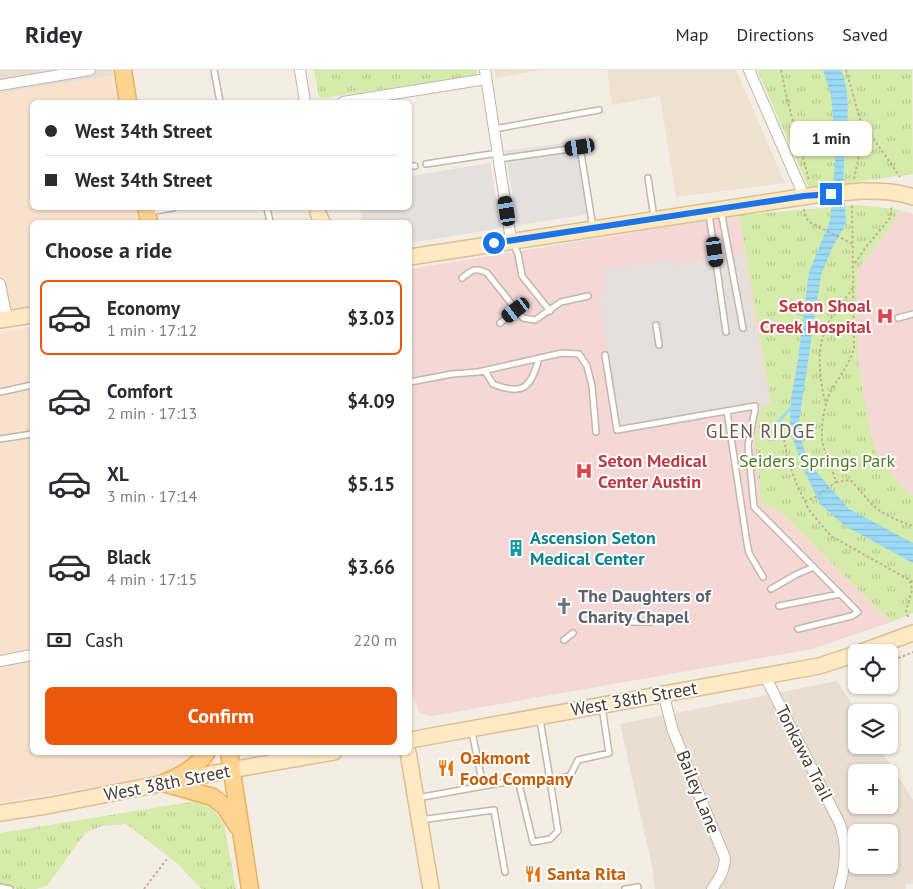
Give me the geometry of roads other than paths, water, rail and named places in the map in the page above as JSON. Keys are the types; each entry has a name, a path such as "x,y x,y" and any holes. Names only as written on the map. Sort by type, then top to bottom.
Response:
{"main road":[{"path":"123,70 128,100"},
{"path":"412,257 511,240 856,189 900,192 913,197"},
{"path":"3,320 30,315"},
{"path":"883,644 913,633"},
{"name":"West 38th Street","path":"412,740 818,666 848,657"},
{"path":"163,783 179,776 194,766 204,755"},
{"path":"229,755 250,889"},
{"name":"West 38th Street","path":"0,813 47,806 231,770 277,757 300,755"},
{"path":"409,755 431,889"},
{"path":"163,783 213,797 225,807 241,832"}],"street":[{"path":"0,85 35,74 90,70"},
{"path":"300,70 305,100"},
{"path":"749,70 808,196"},
{"path":"354,100 485,75 511,240"},
{"path":"0,284 3,320"},
{"path":"0,661 30,655"},
{"name":"Tonkawa Trail","path":"765,676 840,824 846,850 845,866 839,889"},
{"name":"Bailey Lane","path":"663,693 673,732 725,858 725,866 712,889"}],"lane":[{"path":"214,70 220,100"},
{"path":"494,129 599,110"},
{"path":"426,164 581,147 593,228"},
{"path":"648,178 654,219"},
{"path":"147,214 164,210"},
{"path":"715,210 743,328"},
{"path":"715,210 726,332"},
{"path":"511,240 518,254 522,276 550,311"},
{"path":"462,278 472,270 480,269 487,273 522,318 535,320 561,302 588,296"},
{"path":"500,323 516,310"},
{"path":"898,318 913,314"},
{"path":"656,325 659,345"},
{"path":"412,382 452,374 485,371 562,353 579,354 587,366 592,386 596,432"},
{"path":"605,355 618,430 755,406 748,444 754,507 858,612 852,616 798,629"},
{"path":"485,371 492,384 511,390 524,387 534,377 539,358"},
{"path":"0,392 30,384"},
{"path":"726,411 746,543 749,553 763,577"},
{"path":"0,439 30,434"},
{"path":"771,589 814,567"},
{"path":"779,606 840,594"},
{"path":"624,622 650,622"},
{"path":"564,640 573,633"},
{"path":"550,780 570,776 578,760 609,754 601,704"},
{"path":"416,798 518,780 533,842 550,839 558,831 539,716"},
{"path":"472,728 483,786"},
{"path":"420,820 494,810 505,872"},
{"path":"0,887 10,889"},
{"path":"625,889 638,887"}],"water":[{"path":"823,70 841,70 847,92 848,116 844,170 846,222 833,246 821,275 799,422 803,447 813,468 849,509 913,543 913,563 845,526 820,504 803,468 790,430 791,399 809,272 830,221 836,152 831,95"}],"waterway":[{"path":"779,421 792,407"}],"place":[{"name":"Seton Shoal Creek Hospital","path":"885,316"},
{"name":"Seton Medical Center Austin","path":"584,471"},
{"name":"Ascension Seton Medical Center","path":"516,548"},
{"name":"The Daughters of Charity Chapel","path":"564,606"},
{"name":"Oakmont Food Company","path":"446,768"},
{"name":"Santa Rita","path":"533,874"}],"district":[{"name":"GLEN RIDGE","path":"761,431"}],"park label":[{"name":"Seiders Springs Park","path":"817,461"}]}
